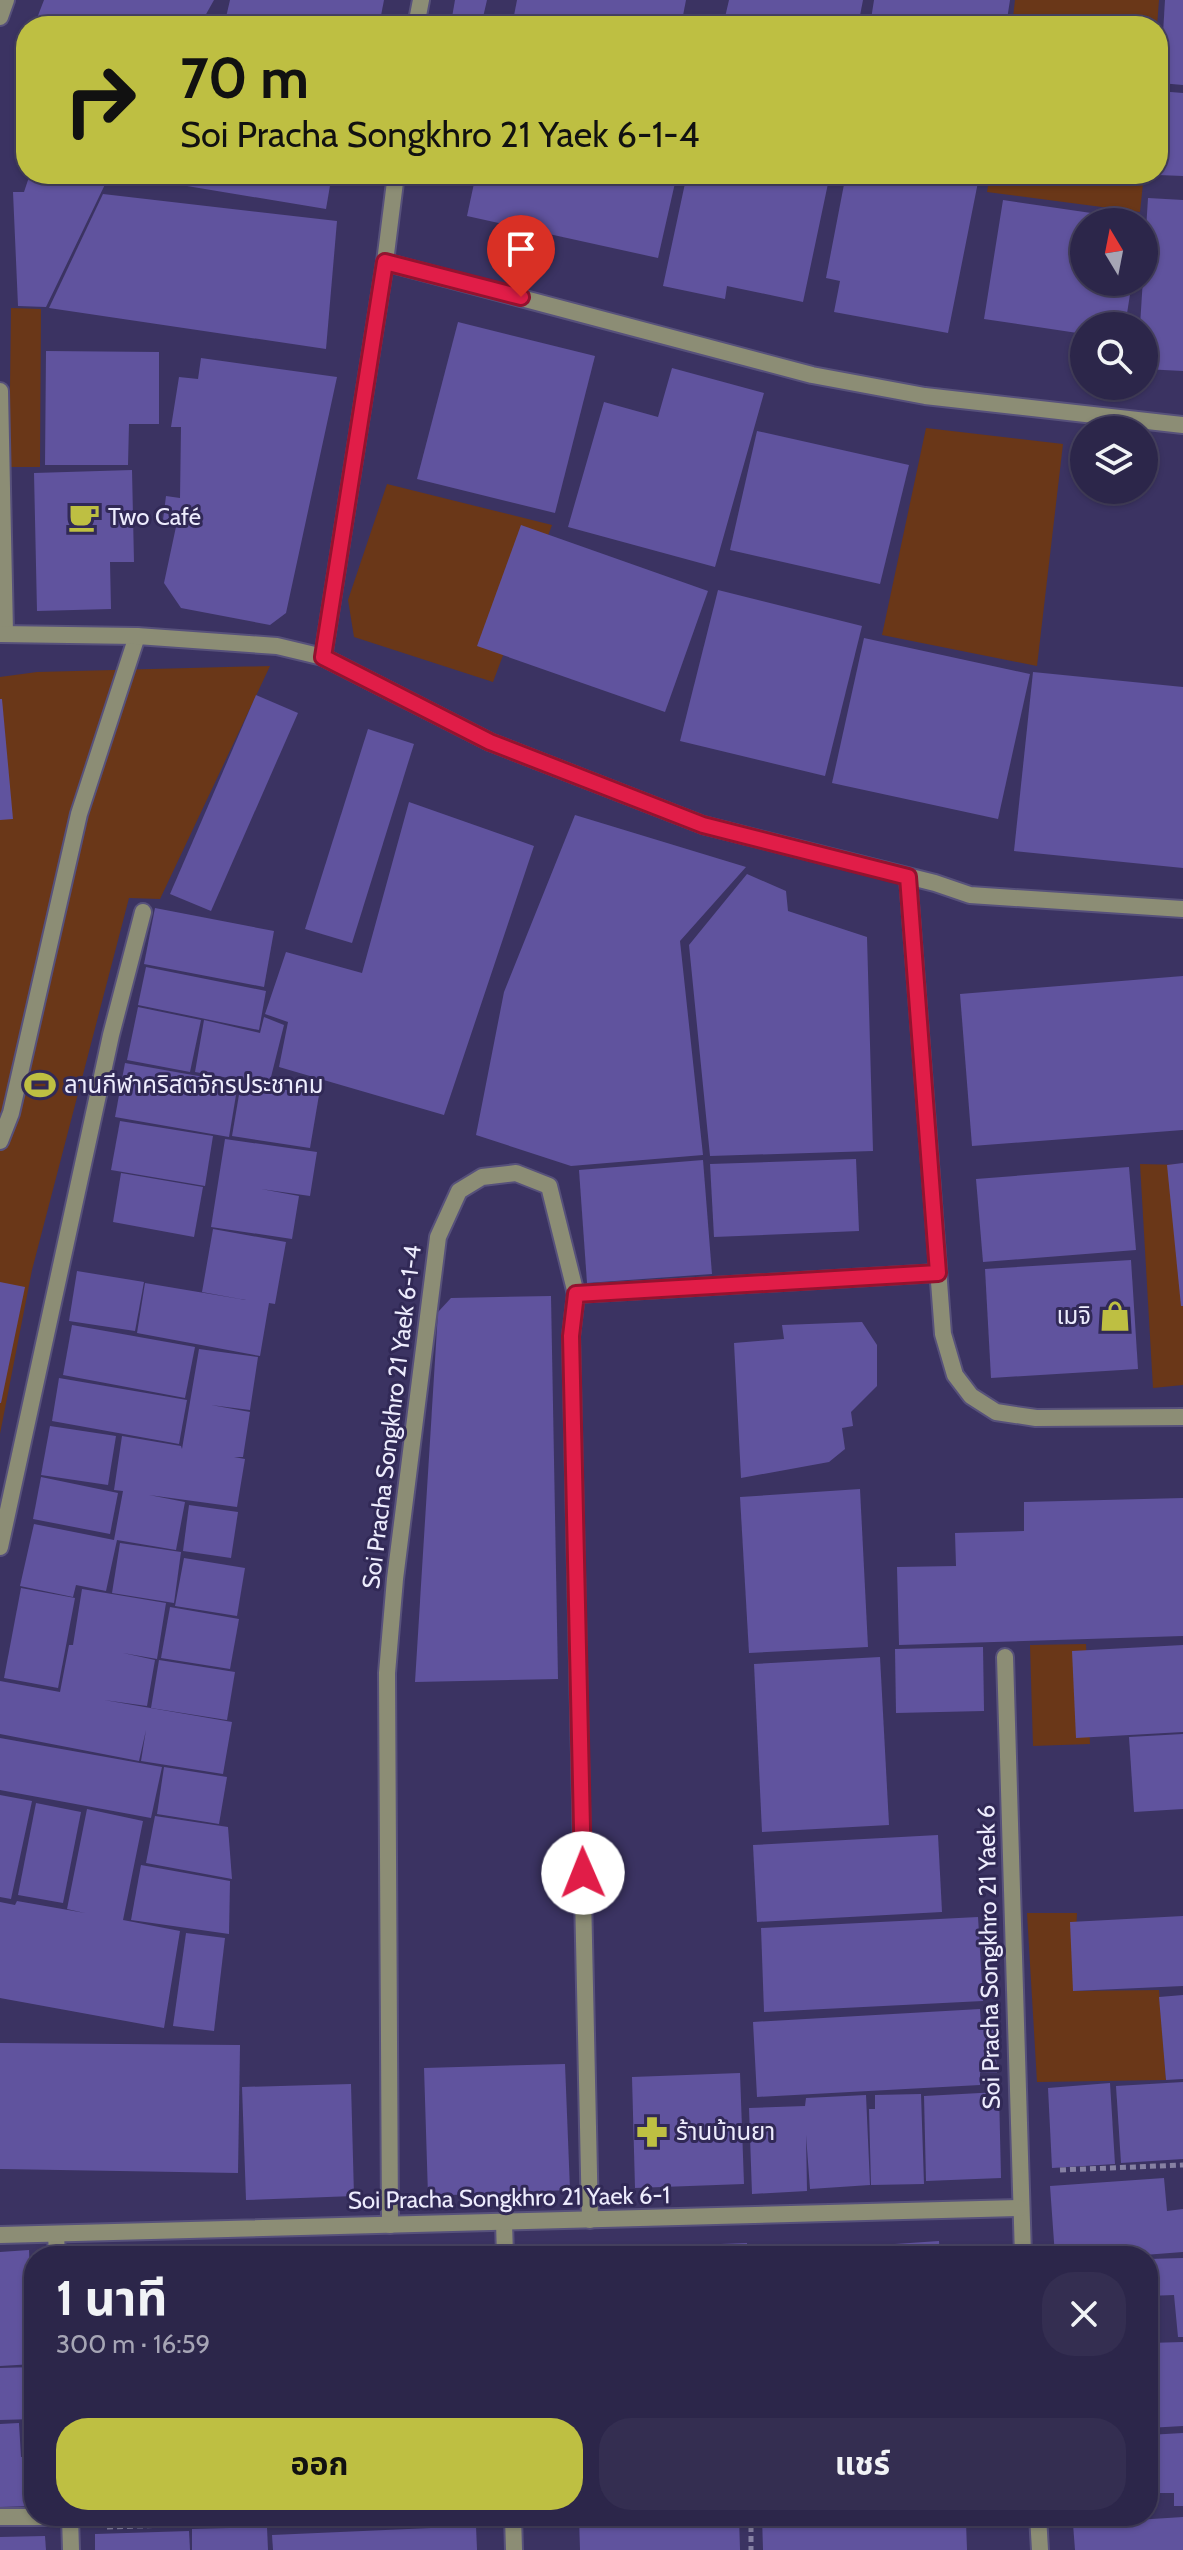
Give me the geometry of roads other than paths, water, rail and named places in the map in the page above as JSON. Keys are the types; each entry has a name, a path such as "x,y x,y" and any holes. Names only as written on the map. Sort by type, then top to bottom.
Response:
{"street":[{"path":"0,17 6,0"},
{"path":"323,657 395,184"},
{"path":"385,262 812,375 925,396 1183,425"},
{"path":"0,391 2,633 137,636 277,646 323,657 490,742 703,825 970,895 1183,909"},
{"path":"1,1133 11,1113 79,814 137,636"},
{"path":"908,877 943,1334 955,1375 971,1396 996,1412 1036,1418 1183,1417"},
{"path":"0,1547 108,1049 143,912"},
{"name":"Soi Pracha Songkhro 21 Yaek 6-1-4","path":"390,2225 387,1673 395,1579 438,1237 459,1191 482,1177 516,1173 549,1186 576,1294"},
{"path":"590,2220 571,1336 576,1294 938,1273"},
{"name":"Soi Pracha Songkhro 21 Yaek 6","path":"1005,1657 1022,2246"},
{"name":"Soi Pracha Songkhro 21 Yaek 6-1","path":"0,2235 1020,2208"},
{"path":"504,2222 505,2246"},
{"path":"56,2234 57,2246"},
{"path":"0,2517 24,2518"},
{"path":"70,2526 71,2550"},
{"path":"513,2526 514,2550"},
{"path":"1039,2526 1040,2550"}],"place":[{"name":"Two Café","path":"84,517"},
{"name":"ลานกีฬาคริสตจักรประชาคม","path":"40,1085"},
{"name":"เมจิ","path":"1115,1316"},
{"name":"ร้านบ้านยา","path":"652,2132"}]}
